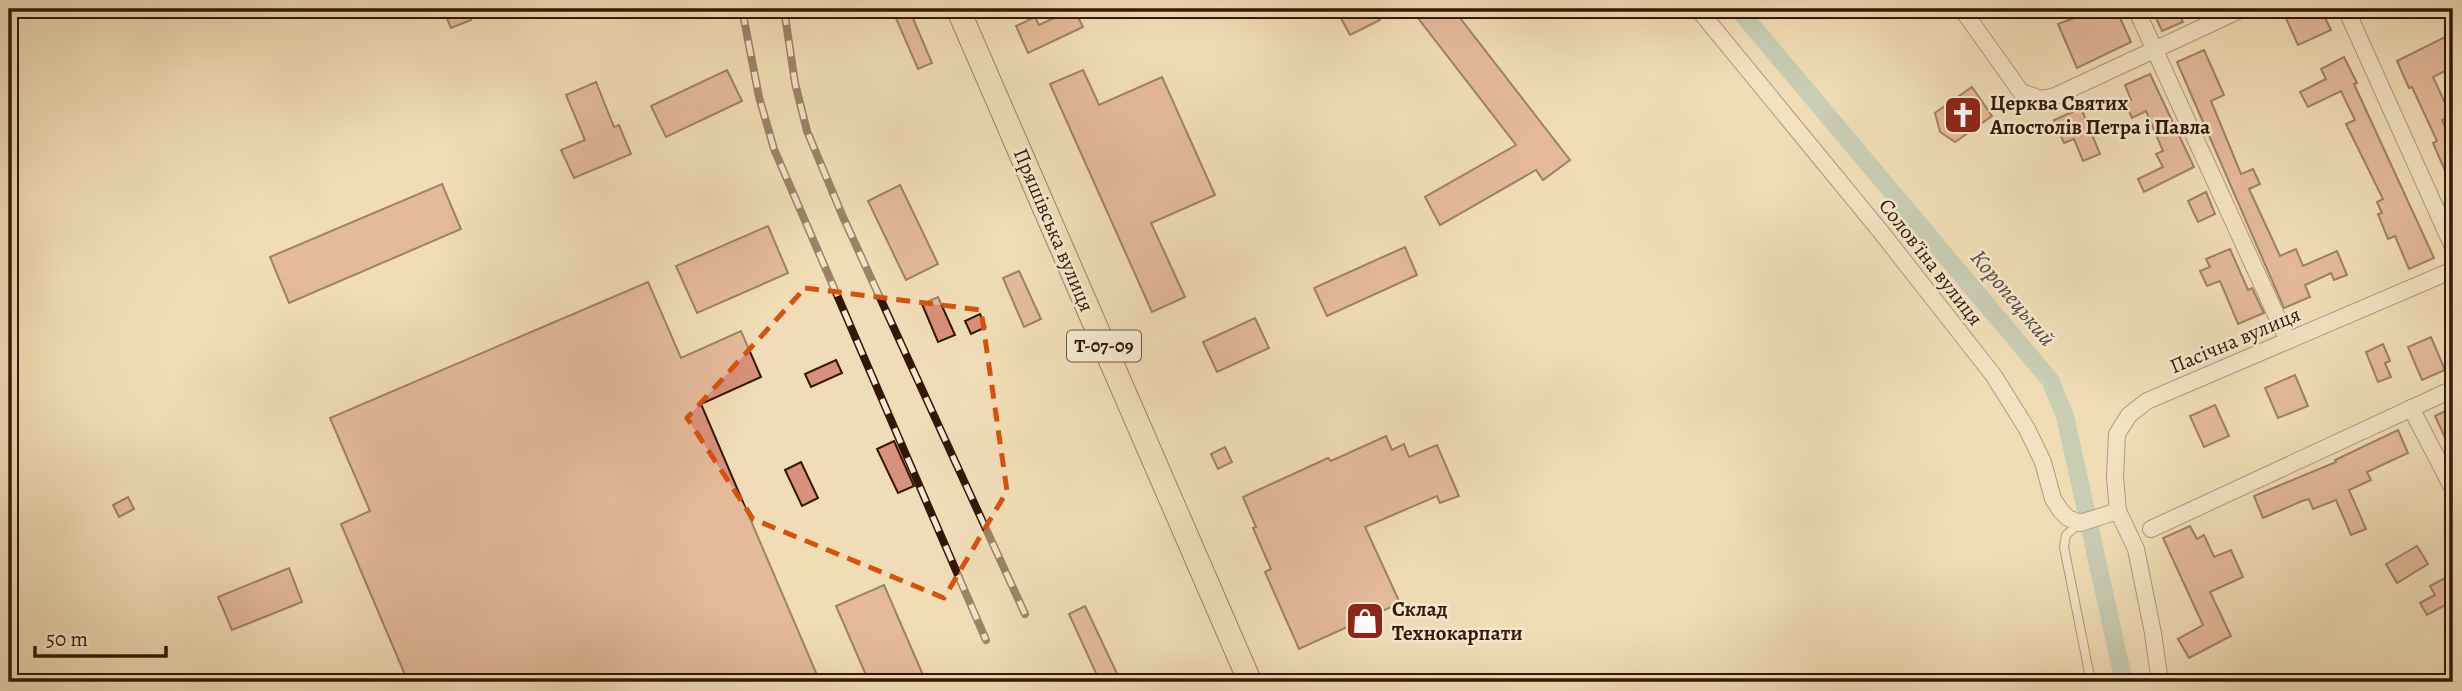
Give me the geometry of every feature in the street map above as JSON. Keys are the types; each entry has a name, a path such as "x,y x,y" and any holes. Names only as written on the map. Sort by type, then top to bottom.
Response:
{"main road":[{"name":"Пряшівська вулиця","path":"958,9 1250,682"}],"street":[{"name":"Соловʼїна вулиця","path":"1698,9 1881,232 1994,376 2032,440 2043,463 2053,499 2068,518 2080,523"},
{"path":"1962,9 2021,92 2031,97 2053,97 2242,9"},
{"path":"2136,9 2288,341"},
{"path":"2346,9 2453,247"},
{"name":"Пасічна вулиця","path":"2118,511 2115,477 2118,434 2129,415 2147,401 2453,270"},
{"path":"2151,529 2453,389"},
{"path":"2411,408 2453,489"},
{"path":"2080,523 2118,511 2136,549 2160,682"}],"lane":[{"path":"2080,523 2066,536 2064,547 2091,682"}],"highlighted area":[{"path":"805,288 981,310 1007,491 944,598 753,519 687,418"}],"building":[{"path":"443,9 466,9 471,20 451,28"},
{"path":"892,9 909,9 932,63 918,69"},
{"path":"1074,9 1083,27 1028,53 1016,26 1035,17 1039,25"},
{"path":"1336,9 1374,9 1380,20 1350,35"},
{"path":"1411,9 1453,9 1570,160 1543,180 1536,170 1440,225 1425,197 1516,145"},
{"path":"2098,9 2116,9 2131,42 2077,68 2058,24"},
{"path":"2152,9 2177,9 2183,22 2162,31"},
{"path":"2295,9 2321,9 2331,30 2298,45 2284,14"},
{"path":"2453,33 2453,67 2433,77 2451,116 2442,120 2453,147 2453,189 2433,143 2437,141 2397,61"},
{"path":"2204,50 2224,95 2211,101 2241,174 2253,169 2260,184 2249,189 2280,256 2296,249 2303,266 2337,251 2347,275 2334,280 2331,273 2305,285 2310,297 2284,308 2177,62"},
{"path":"2344,57 2434,258 2409,269 2395,236 2388,239 2378,214 2382,213 2377,202 2383,199 2346,124 2355,120 2341,91 2308,107 2300,92 2326,79 2321,69"},
{"path":"727,70 742,101 666,137 651,106"},
{"path":"1083,70 1099,105 1162,77 1215,195 1151,223 1185,297 1152,312 1050,84"},
{"path":"2150,74 2194,167 2144,192 2138,179 2163,167 2156,154 2163,151 2146,111 2132,118 2125,102 2131,100 2125,85"},
{"path":"596,82 614,127 619,125 631,154 574,178 561,150 585,140 566,95"},
{"name":"Церква Святих Апостолів Петра і Павла","path":"1972,87 1992,116 1955,142 1940,132 1935,113"},
{"path":"2081,108 2100,154 2083,161 2074,139 2064,143 2054,120"},
{"path":"442,184 461,229 289,303 270,257"},
{"path":"900,185 938,264 906,280 868,201"},
{"path":"2206,192 2215,214 2198,222 2188,201"},
{"path":"768,226 788,273 697,313 676,266"},
{"path":"1405,247 1417,275 1327,316 1314,288"},
{"path":"2230,249 2248,290 2252,288 2264,313 2238,324 2220,281 2207,286 2200,271 2210,267 2206,259"},
{"path":"1019,271 1041,319 1024,327 1003,278"},
{"path":"648,282 681,358 741,331 761,377 701,404 820,682 408,682 341,524 370,511 330,418"},
{"path":"938,297 955,335 938,342 922,304"},
{"path":"980,314 986,327 971,334 965,321"},
{"path":"1255,318 1269,348 1217,372 1203,342"},
{"path":"2431,337 2445,370 2422,380 2408,347"},
{"path":"2383,344 2390,361 2385,363 2391,377 2378,382 2366,352"},
{"path":"836,360 842,373 811,387 805,374"},
{"path":"2295,375 2308,406 2278,418 2265,388"},
{"path":"2215,405 2229,436 2204,447 2190,416"},
{"path":"2453,407 2453,455 2435,416"},
{"path":"2398,430 2408,453 2367,472 2371,480 2349,490 2366,529 2351,535 2336,500 2313,509 2309,499 2263,518 2254,496 2336,462 2335,460"},
{"path":"1386,436 1392,450 1404,444 1409,457 1437,445 1459,496 1440,503 1437,496 1365,527 1400,603 1299,649 1265,572 1271,569 1243,497 1328,458 1331,461"},
{"path":"894,441 914,486 898,493 877,449"},
{"path":"1225,447 1232,462 1218,469 1211,454"},
{"path":"801,462 818,498 802,506 785,470"},
{"path":"128,497 134,509 119,517 113,505"},
{"path":"2190,526 2197,539 2204,535 2214,557 2231,550 2243,577 2210,592 2231,636 2189,658 2178,639 2203,625 2163,538"},
{"path":"2417,546 2428,564 2397,583 2386,564"},
{"path":"289,568 302,602 232,630 218,597"},
{"path":"2453,574 2453,601 2427,615 2420,603 2435,595 2430,586"},
{"path":"884,585 926,682 869,682 836,606"},
{"path":"1085,606 1121,682 1100,682 1069,614"}],"waterway":[{"name":"Коропецький","path":"1738,9 2050,380 2065,416 2124,682"}],"railway":[{"path":"742,9 759,97 774,149 986,640"},
{"path":"784,9 795,83 807,131 843,217 1025,614"}],"place":[{"name":"Церква Святих Апостолів Петра і Павла","path":"1963,115"},
{"name":"Склад Технокарпати","path":"1365,621"}]}
